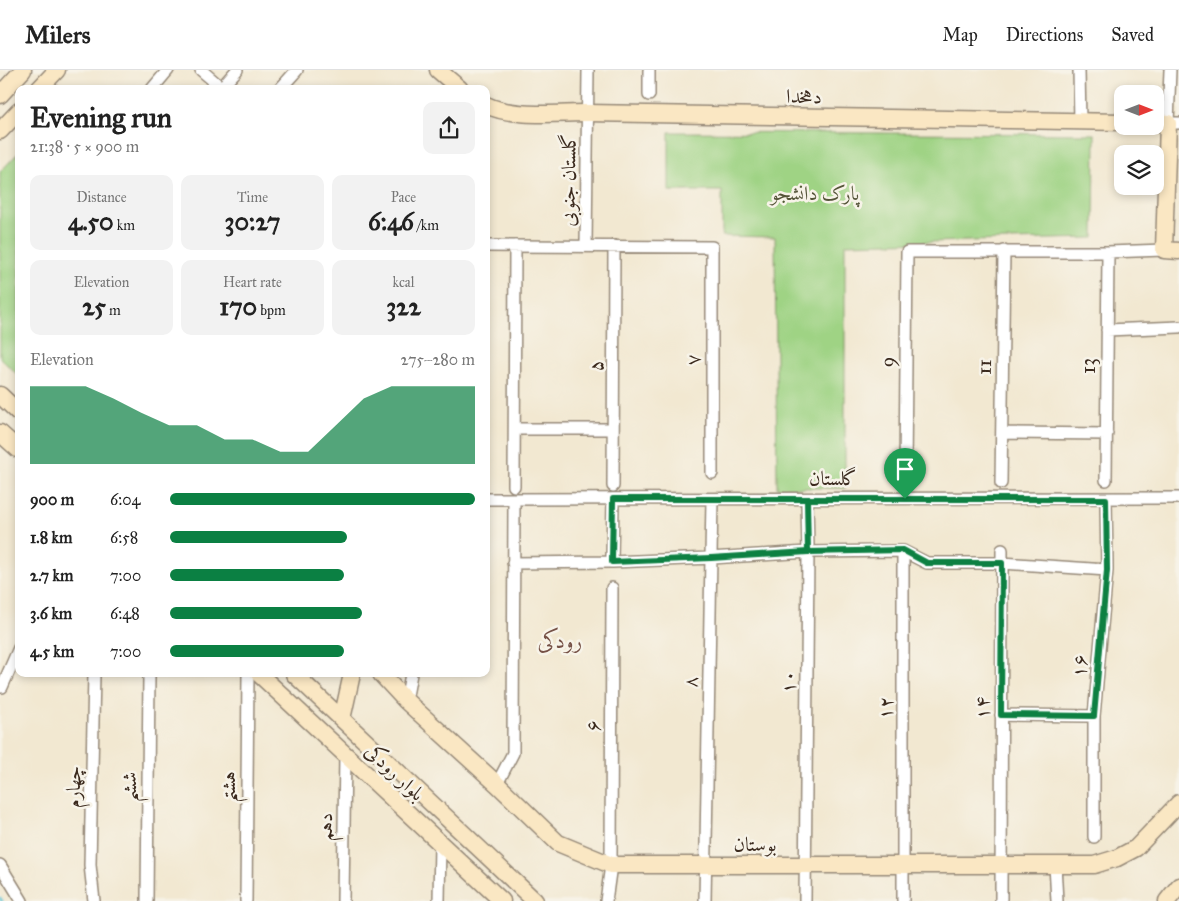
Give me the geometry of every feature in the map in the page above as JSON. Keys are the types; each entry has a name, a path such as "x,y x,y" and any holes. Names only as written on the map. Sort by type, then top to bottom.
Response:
{"street":[{"path":"0,95 23,70"},
{"path":"43,85 57,70"},
{"path":"155,85 168,70"},
{"path":"201,70 218,85"},
{"path":"224,85 237,70"},
{"path":"284,85 297,70"},
{"path":"438,70 455,85"},
{"name":"گلستان جنوبی","path":"586,246 588,70"},
{"path":"649,95 650,70"},
{"path":"1079,70 1080,122"},
{"path":"1004,251 1108,252 1171,250 1167,123 1170,70"},
{"name":"دهخدا","path":"490,107 524,114 588,113 1114,122"},
{"path":"0,131 15,115"},
{"path":"490,246 614,246"},
{"path":"514,486 515,246"},
{"name":"۷","path":"614,246 712,246 712,473"},
{"name":"۵","path":"613,486 614,246"},
{"name":"9","path":"905,473 907,252 1004,251"},
{"name":"11","path":"1001,483 1004,251"},
{"name":"13","path":"1106,480 1108,252"},
{"path":"1107,330 1179,327"},
{"path":"0,395 15,409"},
{"path":"514,429 613,429"},
{"path":"0,433 15,446"},
{"path":"1002,433 1106,434"},
{"name":"گلستان","path":"490,499 1179,498"},
{"path":"497,784 513,753 514,499"},
{"path":"612,562 613,499"},
{"name":"۸","path":"705,901 712,499"},
{"name":"۱۰","path":"805,901 807,499"},
{"name":"۱۶","path":"1094,837 1094,716 1107,570 1106,499"},
{"path":"513,563 612,562 808,552 903,550 927,563 1002,563 1107,570"},
{"name":"۱۲","path":"903,550 903,901"},
{"name":"۱۴","path":"1001,901 1002,550"},
{"name":"۶","path":"606,901 611,865 612,588"},
{"path":"0,687 2,687 15,657"},
{"name":"چهارم","path":"94,677 90,865 94,901"},
{"name":"ششم","path":"147,901 149,677"},
{"name":"هشتم","path":"246,901 248,677"},
{"name":"بلوار رودکی","path":"262,677 502,901"},
{"name":"بلوار رودکی","path":"297,677 535,901"},
{"path":"342,719 351,677"},
{"name":"بوستان","path":"384,677 406,701 558,843 611,865 1094,865 1117,858 1136,848 1179,803"},
{"path":"406,701 411,677"},
{"path":"1001,715 1094,716"},
{"name":"دهم","path":"343,901 345,754"},
{"path":"438,901 440,843"},
{"path":"0,865 22,901"},
{"path":"1055,865 1056,901"},
{"path":"1167,901 1179,886"}],"green space":[{"name":"پارک دانشجو","path":"669,132 1095,134 1094,238 845,244 845,488 777,488 775,237 722,236 722,191 669,191"},
{"path":"15,156 15,372 0,358 0,172"}],"district":[{"name":"رودکی","path":"560,640"}],"route":[{"path":"905,499 807,499 808,552 612,562 613,499 807,499 808,552 903,550 927,563 1002,563 1001,715 1094,716 1107,570 1106,499 905,499"}]}
